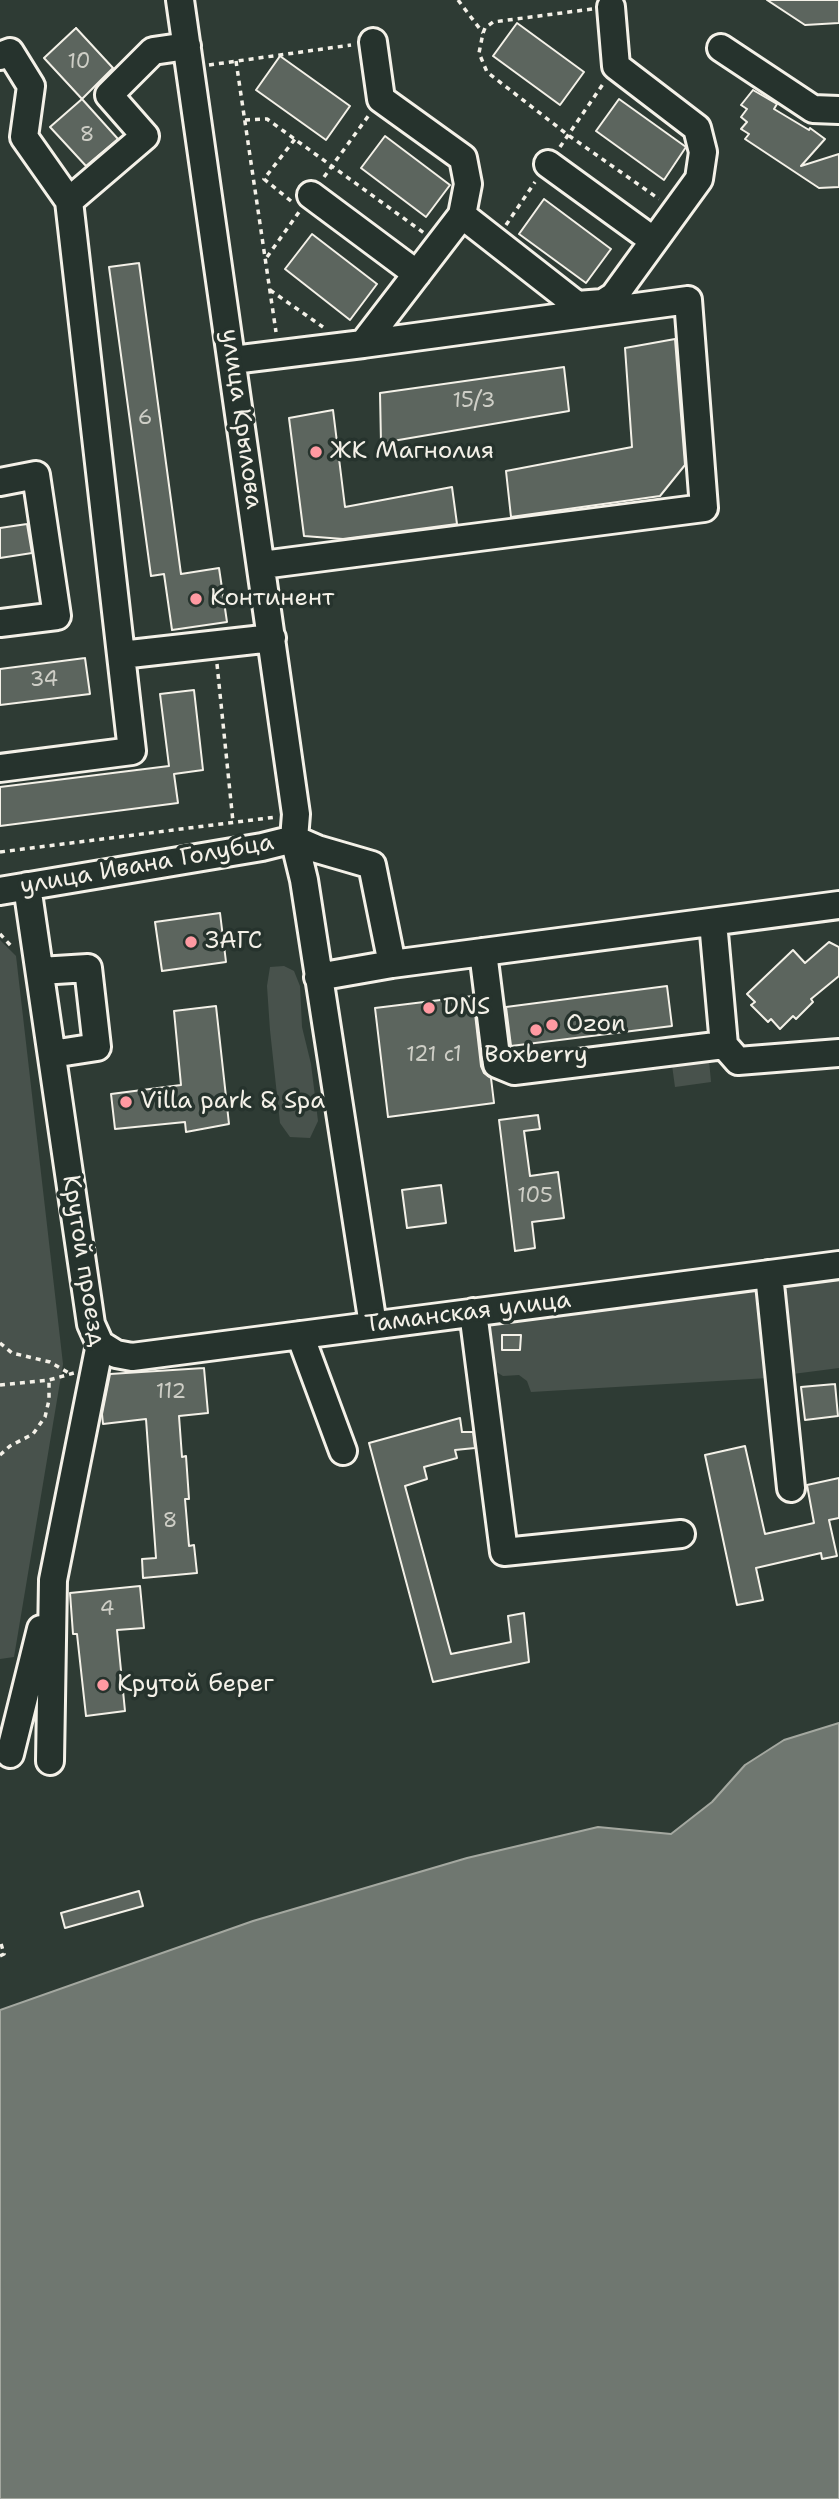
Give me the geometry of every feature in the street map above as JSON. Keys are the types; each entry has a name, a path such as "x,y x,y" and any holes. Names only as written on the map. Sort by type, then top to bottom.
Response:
{"street":[{"name":"улица Крылова","path":"180,0 296,814 294,839 304,880 373,1325"},
{"path":"462,215 577,305 603,303 614,296 676,211 699,178 703,152 697,128 616,66 611,7"},
{"path":"357,345 462,215 468,184 463,158 381,99 373,42"},
{"path":"722,48 813,109 839,110"},
{"path":"69,201 145,136 109,95 153,51 189,57"},
{"path":"0,56 10,52 31,86 24,137 69,201 132,751 0,768"},
{"path":"548,164 654,241"},
{"path":"301,198 417,274"},
{"path":"233,360 688,300 704,508 262,565"},
{"path":"0,482 37,475 57,616 0,623"},
{"path":"121,655 272,638"},
{"path":"294,839 317,849 372,865 392,964"},
{"name":"улица Ивана Голубца","path":"0,891 262,847 294,839"},
{"name":"Крутой проезд","path":"27,886 92,1324 53,1580 50,1761"},
{"path":"318,977 392,964 839,905"},
{"path":"713,922 724,1045 738,1061 839,1053"},
{"path":"483,952 497,1064 514,1070 724,1045"},
{"path":"40,971 88,968 97,1047 52,1054"},
{"name":"Таманская улица","path":"88,1363 116,1354 132,1357 839,1265"},
{"path":"769,1273 791,1488"},
{"path":"473,1312 504,1552 681,1535"},
{"path":"300,1335 343,1451"},
{"path":"7,1763 53,1580"}],"path":[{"path":"458,0 483,33"},
{"path":"611,7 493,22 485,28 479,53 487,72 568,135 676,211"},
{"path":"189,57 236,61 373,42"},
{"path":"236,61 280,354"},
{"path":"245,120 267,119 439,245"},
{"path":"264,179 295,139"},
{"path":"254,181 264,179 301,198"},
{"path":"270,290 357,345"},
{"path":"215,644 233,822"},
{"path":"0,852 276,817"},
{"path":"0,934 15,950"},
{"path":"0,1343 12,1353 50,1362 88,1363"},
{"path":"0,1385 49,1380 88,1363"},
{"path":"0,1455 33,1433 45,1417 50,1400 49,1380"},
{"path":"0,1446 10,1446"},
{"path":"0,1940 4,1954 0,1956"}],"shaded area":[{"path":"0,940 16,956 63,1364 14,1657 0,1659"},
{"path":"284,966 294,971 300,986 302,1027 311,1064 318,1121 310,1138 290,1137 280,1123 267,986 270,967"},
{"path":"709,1060 711,1082 675,1087 672,1065"},
{"path":"839,1274 839,1368 785,1375 779,1294 787,1282"},
{"path":"756,1287 763,1291 768,1378 531,1392 527,1381 519,1375 503,1376 488,1367 487,1329 496,1317"},
{"path":"839,1723 839,2499 0,2499 0,2010 253,1921 467,1858 598,1827 671,1834 712,1802 745,1765 784,1740"}],"building":[{"path":"767,0 839,0 839,23 805,25"},
{"path":"517,23 584,72 560,105 493,56"},
{"path":"76,28 113,68 82,99 44,58"},
{"path":"280,56 350,106 326,140 256,90"},
{"path":"753,90 777,104 774,109 825,139 801,166 839,154 839,187 819,188 745,139 749,134 741,129 747,122 741,117 747,109 741,105"},
{"path":"82,99 118,139 86,166 50,127"},
{"path":"619,99 686,147 664,180 596,131"},
{"path":"385,136 450,185 426,217 361,168"},
{"path":"544,199 611,249 586,283 519,234"},
{"path":"312,234 377,284 350,320 285,269"},
{"path":"139,263 181,574 219,568 227,622 172,630 164,574 151,576 109,267"},
{"path":"675,339 685,465 660,496 511,517 506,471 632,447 625,348"},
{"path":"564,367 569,411 381,443 380,393"},
{"name":"ЖК Магнолия","path":"333,410 345,507 452,487 457,524 343,539 304,536 289,418"},
{"path":"27,524 32,553 0,558 0,528"},
{"path":"85,658 90,694 0,705 0,669"},
{"path":"194,690 203,770 174,774 178,803 0,826 0,787 169,766 160,694"},
{"name":"ЗАГС","path":"220,913 226,962 162,971 155,922"},
{"path":"829,942 839,947 839,976 811,999 813,1002 796,1019 793,1016 780,1029 771,1019 768,1022 751,1005 755,1002 747,994 793,950 805,963"},
{"path":"667,986 672,1026 511,1046 506,1007"},
{"path":"473,996 481,1066 484,1073 491,1078 494,1103 388,1117 375,1008"},
{"path":"216,1006 229,1124 186,1132 185,1122 115,1129 111,1094 181,1085 174,1011"},
{"path":"538,1115 540,1129 524,1131 530,1176 558,1172 564,1218 532,1222 535,1248 515,1251 499,1120"},
{"path":"441,1185 446,1223 407,1228 402,1190"},
{"path":"502,1335 521,1335 520,1350 502,1350"},
{"path":"204,1368 208,1413 179,1416 182,1457 186,1456 189,1499 185,1499 189,1546 194,1545 197,1573 143,1578 142,1559 156,1558 146,1419 103,1424 102,1414 110,1374"},
{"path":"835,1384 838,1416 805,1420 801,1387"},
{"path":"460,1418 462,1432 473,1432 475,1448 455,1450 457,1458 424,1467 427,1479 405,1486 451,1654 511,1642 508,1616 524,1613 529,1662 433,1682 369,1443"},
{"path":"745,1446 765,1534 814,1523 807,1485 839,1478 839,1518 829,1520 837,1556 822,1559 821,1553 756,1568 763,1600 737,1605 705,1455"},
{"path":"140,1586 144,1628 117,1630 125,1711 86,1716 77,1634 73,1634 70,1593"},
{"path":"139,1891 143,1906 65,1928 61,1913"}],"place":[{"name":"ЖК Магнолия","path":"316,452"},
{"name":"Континент","path":"196,599"},
{"name":"ЗАГС","path":"191,942"},
{"name":"DNS","path":"429,1008"},
{"name":"Ozon","path":"552,1025"},
{"name":"Boxberry","path":"536,1030"},
{"name":"Villa park & Spa","path":"126,1102"},
{"name":"Крутой берег","path":"103,1685"}]}
